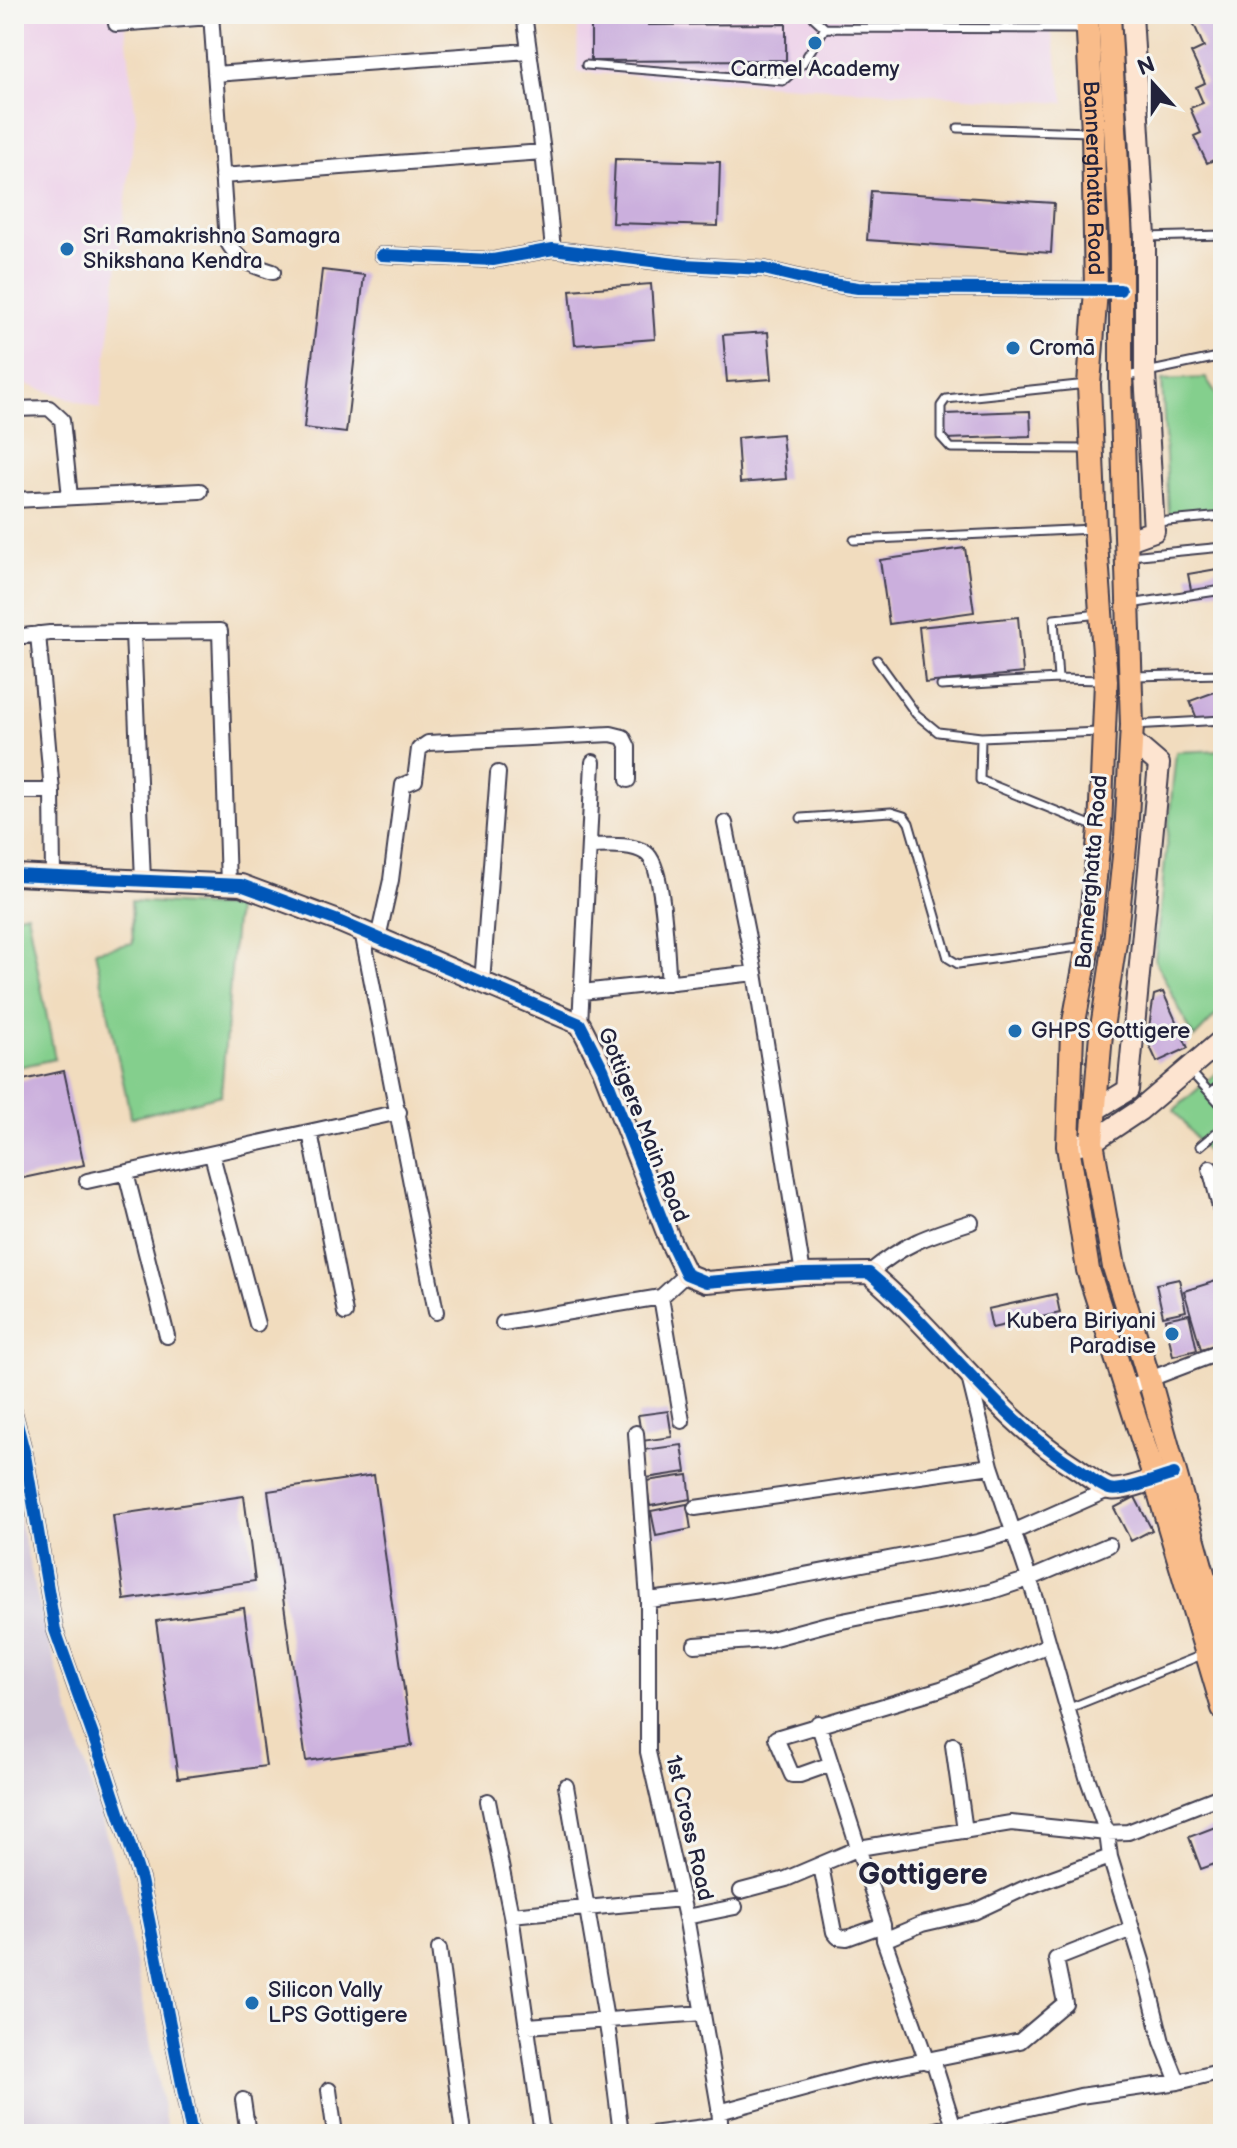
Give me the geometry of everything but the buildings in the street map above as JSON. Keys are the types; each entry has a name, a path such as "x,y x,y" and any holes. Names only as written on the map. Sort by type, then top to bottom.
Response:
{"main road":[{"name":"Bannerghatta Road","path":"1109,14 1121,241 1121,378 1132,732 1124,852 1101,1034 1092,1142 1114,1267 1149,1379 1165,1476 1215,1649"},
{"name":"Bannerghatta Road","path":"1087,22 1096,290 1089,384 1106,681 1100,829 1088,946 1072,1033 1068,1146 1088,1270 1126,1388 1202,1571 1223,1708"}],"street":[{"path":"524,14 553,249"},
{"path":"1126,549 1154,531 1145,373 1145,237 1132,14"},
{"path":"116,24 211,16 227,241 244,263 273,272"},
{"path":"215,74 528,51"},
{"path":"222,176 543,152"},
{"path":"382,255 493,260 553,249 684,265 764,269 858,288 1120,290"},
{"path":"14,409 49,408 62,420 70,497"},
{"path":"14,500 200,491"},
{"path":"14,637 220,631 228,885"},
{"path":"133,632 143,881"},
{"path":"38,634 52,791 53,876"},
{"path":"1095,1110 1128,1090 1130,1075 1159,764 1132,732"},
{"path":"436,1312 370,935 391,880 403,785 415,780 419,749 428,743 611,734 623,737 628,747 628,780"},
{"path":"580,1024 593,762"},
{"path":"482,983 498,773"},
{"path":"14,791 52,791"},
{"path":"725,823 755,973 803,1274"},
{"path":"589,846 637,849 649,855 656,868 661,893 669,983"},
{"name":"Gottigere Main Road","path":"14,875 241,885 370,935 580,1024 603,1069 686,1274"},
{"path":"582,992 755,973"},
{"path":"1068,1146 1092,1142 1140,1110 1223,1039"},
{"path":"87,1181 399,1112"},
{"path":"310,1132 345,1313"},
{"path":"212,1155 257,1324"},
{"path":"1210,1168 1223,1219"},
{"path":"126,1173 167,1336"},
{"path":"503,1323 661,1297 686,1274 706,1282 803,1274 869,1273 896,1251 919,1239 971,1222"},
{"path":"869,1273 1045,1449 1110,1489"},
{"path":"661,1297 682,1421"},
{"path":"1126,1388 1223,1351"},
{"path":"969,1376 991,1466 1107,1833 1110,1857 1162,2042 1178,2082"},
{"path":"14,1412 25,1455 55,1630 141,1880 192,2134"},
{"name":"1st Cross Road","path":"636,1433 648,1600 648,1752 686,1917 720,2124"},
{"path":"695,1508 991,1466"},
{"path":"648,1600 715,1592 978,1542 1013,1532 1110,1489 1165,1476"},
{"path":"695,1645 767,1640 842,1621 989,1592 1029,1579 1109,1545"},
{"path":"831,1764 792,1775 776,1738 818,1723 941,1689 1049,1645"},
{"path":"818,1723 884,1933 954,2127"},
{"path":"953,1745 965,1831"},
{"path":"566,1786 606,2021 621,2134"},
{"path":"741,1891 786,1879 859,1848 1011,1823 1107,1833 1128,1832 1223,1795"},
{"path":"488,1801 511,1915 542,2134"},
{"path":"821,1866 834,1932 838,1937 847,1938 884,1933 974,1912 1027,1887 1110,1857"},
{"path":"511,1915 682,1899"},
{"path":"686,1917 735,1907"},
{"path":"651,2134 720,2124 863,2073 1020,2041 1065,2003 1056,1959 1132,1929"},
{"path":"439,1949 463,2134"},
{"path":"528,2026 703,2013"},
{"path":"918,2134 1080,2096 1178,2082 1223,2071"},
{"path":"329,2090 335,2134"},
{"path":"243,2100 248,2134"}],"lane":[{"path":"814,14 814,18 825,28 1087,22"},
{"path":"586,65 783,81 802,64 825,28"},
{"path":"958,128 1093,132"},
{"path":"1121,241 1145,237 1223,235"},
{"path":"1121,378 1223,356"},
{"path":"1089,384 946,399 941,406 941,437 951,448 1092,449"},
{"path":"1154,522 1223,516"},
{"path":"854,540 1095,529"},
{"path":"1126,549 1223,547"},
{"path":"1128,604 1223,590"},
{"path":"1058,679 1054,619 1101,614"},
{"path":"877,660 916,714 938,732 981,737 1104,732"},
{"path":"1131,676 1223,674"},
{"path":"941,686 1058,679 1106,681"},
{"path":"1132,732 1223,720"},
{"path":"981,737 980,780 1100,829"},
{"path":"801,818 891,812 904,816 909,823 948,958 958,964 1088,946"},
{"path":"1188,1069 1223,1107"},
{"path":"1210,1093 1223,1082"},
{"path":"1200,1146 1223,1127"},
{"path":"1202,1571 1223,1583"},
{"path":"1067,1709 1215,1649"}],"shaded area":[{"name":"Sri Ramakrishna Samagra Shikshana Kendra","path":"14,14 124,14 136,119 100,409 14,380"},
{"name":"Carmel Academy","path":"578,14 1048,14 1065,103 577,72"},
{"path":"14,1498 45,1629 119,1878 168,2134 14,2134"}],"green space":[{"path":"1206,378 1223,404 1223,511 1169,514 1162,380"},
{"path":"1223,750 1223,1008 1194,1038 1155,960 1176,752"},
{"path":"131,901 236,908 221,1095 131,1118 95,951 133,943"},
{"path":"27,913 55,1059 14,1068 14,916"},
{"path":"1223,1067 1223,1172 1222,1172 1174,1110"}],"cycle path":[{"path":"382,255 493,260 553,249 684,265 764,269 858,288 1120,290"},
{"path":"14,875 241,885 338,921 580,1024 603,1069 686,1274 706,1282 803,1274 869,1273 1021,1426 1097,1483 1115,1490 1174,1474"},
{"path":"14,1412 25,1455 55,1630 141,1880 192,2134"}],"place":[{"name":"Carmel Academy","path":"815,43"},
{"name":"Sri Ramakrishna Samagra Shikshana Kendra","path":"67,249"},
{"name":"Cromā","path":"1013,348"},
{"name":"GHPS Gottigere","path":"1015,1031"},
{"name":"Kubera Biriyani Paradise","path":"1172,1334"},
{"name":"Silicon Vally LPS Gottigere","path":"252,2003"}],"district":[{"name":"Gottigere","path":"923,1875"}]}
